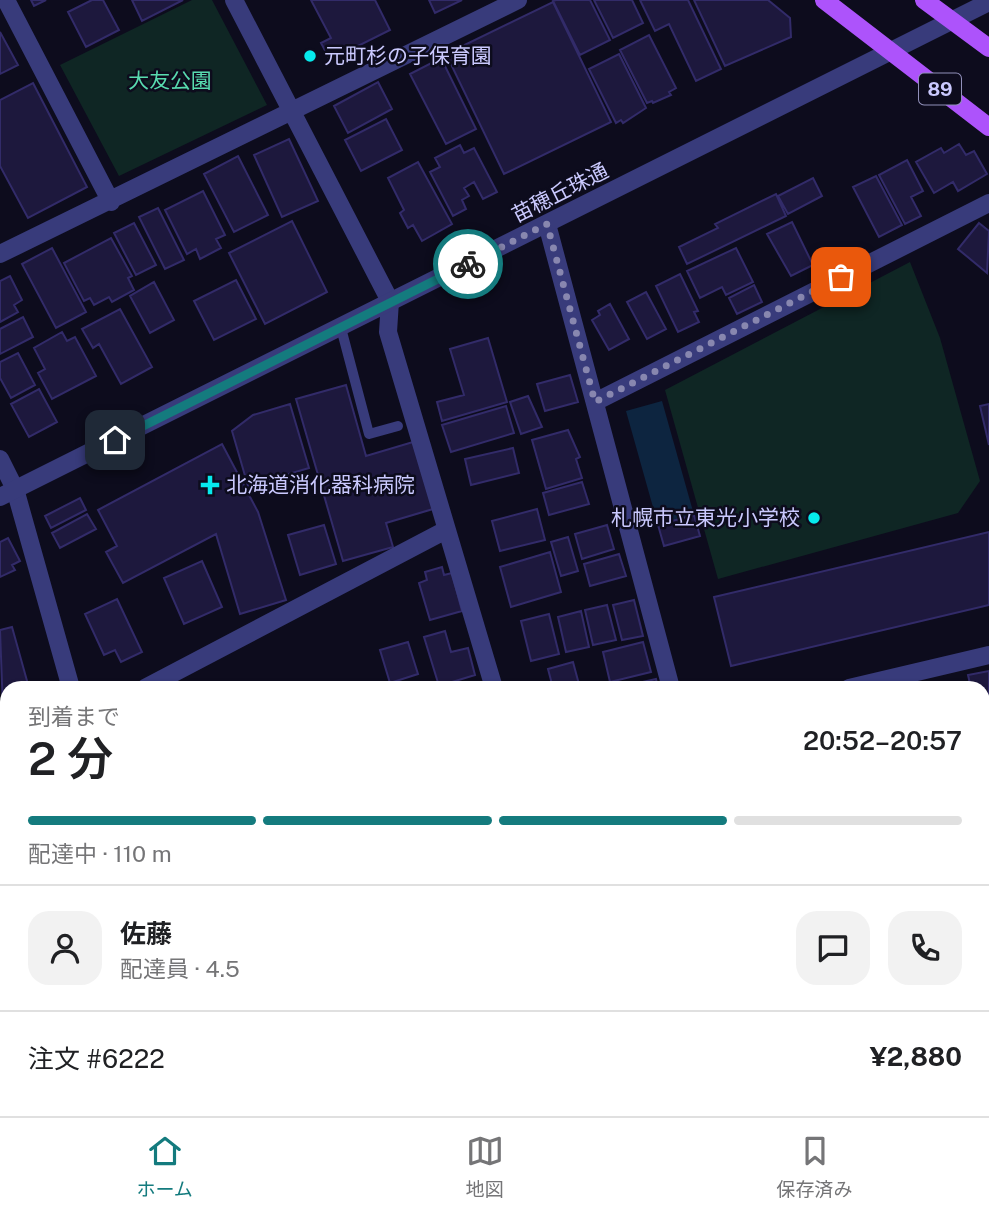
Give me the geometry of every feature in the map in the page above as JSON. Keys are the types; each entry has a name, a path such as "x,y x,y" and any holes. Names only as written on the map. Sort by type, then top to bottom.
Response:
{"main road":[{"name":"89","path":"824,0 989,127"},
{"path":"924,0 989,48"}],"street":[{"path":"6,0 111,202"},
{"path":"234,0 390,302 388,332 492,681"},
{"path":"0,254 293,113 518,0"},
{"name":"苗穂丘珠通","path":"8,493 989,2"},
{"path":"595,402 989,202"},
{"path":"547,224 669,681"},
{"path":"0,459 8,493 69,681"},
{"path":"158,681 446,530"},
{"path":"923,679 989,655"}],"lane":[{"path":"341,328 369,434 398,426"}],"green space":[{"name":"大友公園","path":"192,0 212,0 267,105 119,176 60,65"},
{"path":"910,262 940,338 980,481 958,513 718,579 665,390"}],"water":[{"path":"662,401 694,515 658,525 626,411"}],"building":[{"path":"31,0 46,0 34,6"},
{"path":"92,0 103,0 119,30 86,47 68,12"},
{"path":"132,0 183,0 142,21"},
{"path":"311,0 375,0 390,30 330,60 321,43 331,38"},
{"path":"429,0 462,0 435,13"},
{"path":"590,0 610,40 580,55 553,1"},
{"path":"594,0 632,0 643,23 613,38"},
{"path":"640,0 688,0 721,69 696,81 669,24 655,31"},
{"path":"694,0 768,0 790,18 791,37 725,66"},
{"path":"553,2 611,122 504,174 446,54"},
{"path":"0,32 18,65 0,74"},
{"path":"649,35 676,88 669,92 671,95 653,103 647,103 620,50"},
{"path":"619,54 646,108 623,123 621,120 616,123 589,69"},
{"path":"441,58 476,129 446,144 410,74"},
{"path":"378,82 392,109 348,133 334,106"},
{"path":"33,83 87,187 28,218 0,166 0,100"},
{"path":"386,119 402,150 361,171 345,140"},
{"path":"289,139 318,201 282,217 254,155"},
{"path":"959,144 966,155 974,151 987,174 958,191 953,182 934,193 916,162 941,148 944,153"},
{"path":"460,145 464,153 474,148 497,192 483,199 474,182 464,188 469,196 462,200 466,209 453,216 430,172 440,167 435,158"},
{"path":"238,156 268,215 234,232 204,174"},
{"path":"907,160 923,191 911,197 921,216 905,224 879,175"},
{"path":"418,162 452,224 422,241 413,225 408,228 400,213 404,210 388,178"},
{"path":"876,176 902,225 879,237 853,187"},
{"path":"813,178 822,196 788,214 778,196"},
{"path":"203,191 225,235 216,239 221,248 200,259 196,249 187,254 165,210"},
{"path":"776,194 786,216 687,264 679,247 718,228 715,224"},
{"path":"158,208 184,260 165,269 139,217"},
{"path":"292,221 327,292 265,324 229,253"},
{"path":"792,222 813,265 791,276 767,234"},
{"path":"134,223 156,265 136,275 114,233"},
{"path":"979,223 989,231 987,273 958,249"},
{"path":"111,238 132,276 128,278 134,290 112,302 109,297 94,305 90,298 84,301 64,263"},
{"path":"52,248 86,312 56,328 22,264"},
{"path":"736,248 753,282 726,295 722,287 700,298 687,271"},
{"path":"680,274 698,311 694,312 699,322 678,332 656,286"},
{"path":"10,276 22,300 14,305 18,312 0,322 0,281"},
{"path":"236,280 256,319 214,340 194,301"},
{"path":"154,282 174,320 150,333 130,296"},
{"path":"754,285 762,302 737,314 729,298"},
{"path":"646,292 666,329 647,339 627,302"},
{"path":"610,304 629,339 609,350 592,320 600,315 598,311"},
{"path":"120,309 152,367 121,384 99,344 93,348 82,329"},
{"path":"23,317 33,337 0,354 0,329"},
{"path":"62,332 67,341 75,337 96,376 52,399 38,373 45,369 34,348"},
{"path":"488,338 507,402 442,421 437,402 464,395 450,349"},
{"path":"18,353 35,385 11,398 0,378 0,362"},
{"path":"570,375 578,402 545,411 537,384"},
{"path":"346,385 366,456 413,442 433,509 386,523 393,547 343,561 296,399"},
{"path":"39,389 57,422 29,437 11,404"},
{"path":"528,396 542,427 521,434 510,402"},
{"path":"290,404 309,468 248,486 232,431 253,415"},
{"path":"989,404 989,445 980,406"},
{"path":"506,406 514,433 451,452 442,425"},
{"path":"568,430 580,457 576,459 582,478 546,489 532,440"},
{"path":"222,444 258,512 286,600 240,614 216,534 123,583 106,552 117,546 98,510"},
{"path":"513,448 519,473 471,485 465,459"},
{"path":"582,482 589,504 549,515 543,493"},
{"path":"80,498 86,510 51,528 45,516"},
{"path":"537,509 545,540 500,551 492,521"},
{"path":"87,514 96,529 60,548 52,533"},
{"path":"694,515 700,536 664,546 658,525"},
{"path":"324,525 336,564 300,575 288,535"},
{"path":"607,525 614,549 582,559 575,534"},
{"path":"989,532 989,605 731,666 714,597"},
{"path":"568,537 578,571 561,576 551,542"},
{"path":"8,538 20,561 12,565 15,570 0,577 0,542"},
{"path":"550,552 561,592 511,607 500,567"},
{"path":"619,554 626,576 590,586 584,564"},
{"path":"202,561 222,607 184,624 164,578"},
{"path":"442,567 444,575 452,573 462,611 430,620 419,583 427,580 425,572"},
{"path":"117,599 142,652 121,662 115,650 104,655 85,614"},
{"path":"634,600 643,636 622,640 613,605"},
{"path":"607,605 616,640 593,645 585,610"},
{"path":"581,611 589,647 566,652 558,617"},
{"path":"549,614 559,654 531,661 521,621"},
{"path":"12,627 27,681 2,681 0,630"},
{"path":"445,631 451,652 468,648 475,675 455,681 437,681 424,637"},
{"path":"408,642 418,674 389,681 380,650"},
{"path":"643,642 651,672 610,681 603,652"},
{"path":"573,662 578,681 551,681 548,669"},
{"path":"989,671 989,681 969,681 968,675"}],"way so far":[{"path":"468,264 547,224 595,402 841,277"}],"place":[{"name":"元町杉の子保育園","path":"310,56"},
{"name":"北海道消化器科病院","path":"210,485"},
{"name":"札幌市立東光小学校","path":"814,518"}],"route":[{"path":"115,440 468,264"}]}
